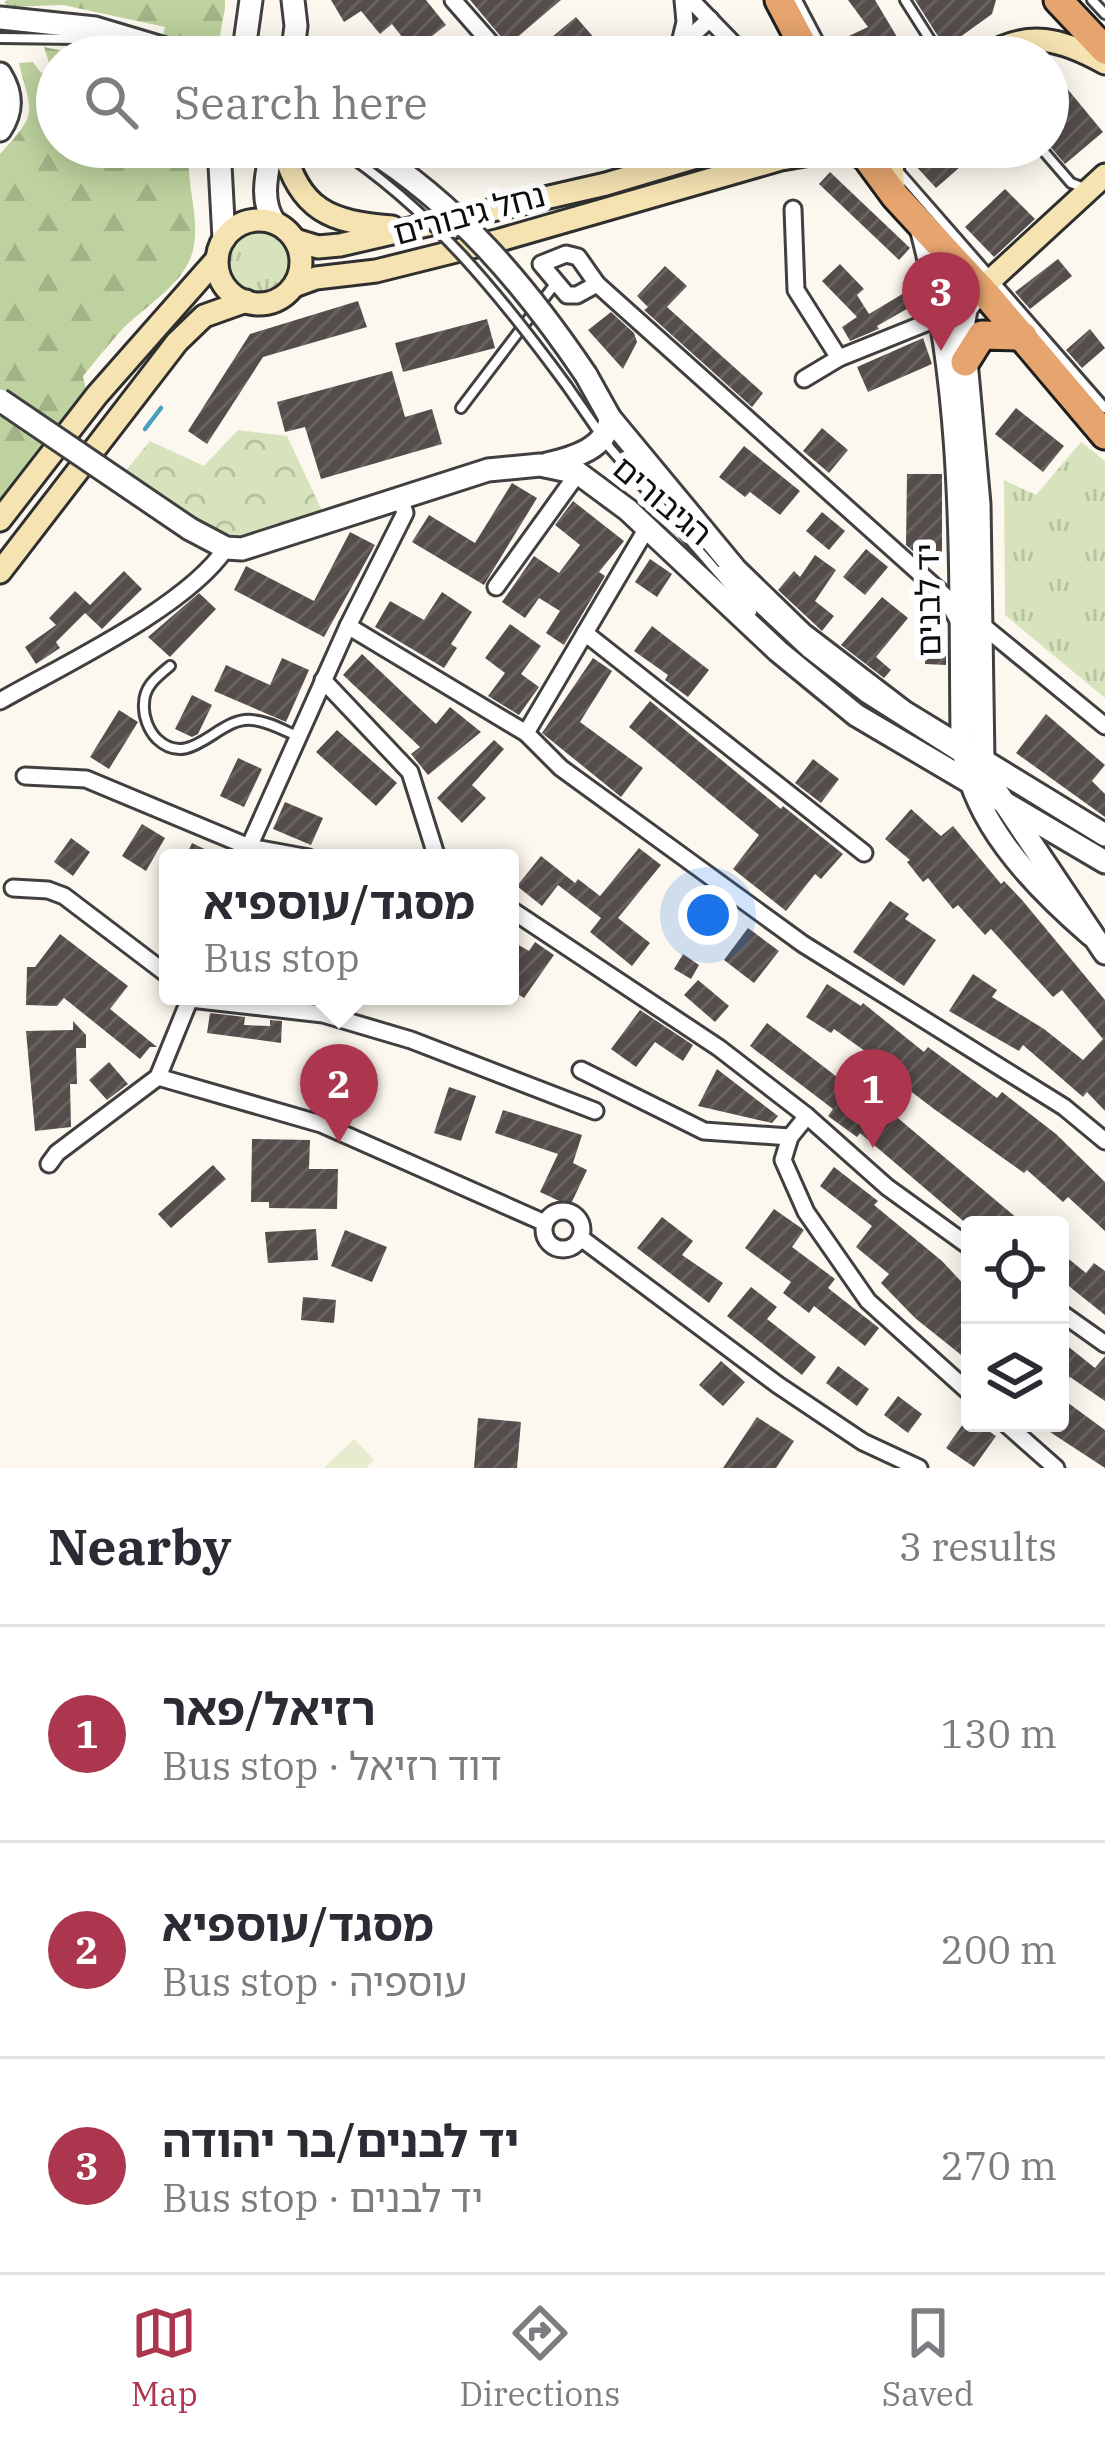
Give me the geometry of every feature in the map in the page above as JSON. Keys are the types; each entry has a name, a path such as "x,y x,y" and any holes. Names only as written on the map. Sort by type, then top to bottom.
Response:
{"highway":[{"path":"1058,0 1105,50"},
{"path":"787,4 791,36"},
{"path":"787,4 800,36"},
{"path":"885,168 895,196 987,283 1023,336 1105,435"},
{"path":"965,362 982,334 1023,336"}],"main road":[{"path":"1069,43 1105,63"},
{"path":"1069,53 1105,63"},
{"path":"292,168 301,193 319,210 341,220 404,227"},
{"name":"נחל גיבורים","path":"295,240 328,248 660,168"},
{"name":"נחל גיבורים","path":"294,286 500,240 751,168"},
{"path":"987,283 1098,182"},
{"path":"0,520 236,227 251,221 275,223 295,240 301,263 294,286 276,300 246,301 204,316 177,342 0,572"},
{"path":"221,249 222,281 246,301"}],"street":[{"path":"246,36 251,0"},
{"path":"293,0 295,36"},
{"path":"454,0 485,36"},
{"path":"687,0 726,36"},
{"path":"680,36 687,0"},
{"path":"0,18 127,36"},
{"path":"0,37 11,24 26,19"},
{"path":"692,36 710,19"},
{"path":"0,74 10,105 0,130"},
{"path":"219,168 221,249"},
{"path":"269,168 266,196 275,223"},
{"name":"הגיבורים","path":"393,168 505,264 607,428 736,570 802,634 979,773 1105,858"},
{"path":"793,209 796,290 839,358"},
{"name":"יד לבנים","path":"920,223 941,317 955,413 952,589 972,627 961,698 979,773 1002,841 1040,890 1098,944"},
{"path":"597,284 573,296 542,264 571,254 597,284 952,589"},
{"name":"יד לבנים","path":"987,283 963,319 978,480 972,627 979,773 1060,881 1098,944"},
{"path":"804,379 839,358 941,317"},
{"path":"0,400 190,529 226,548 183,590 0,701"},
{"path":"540,465 573,456 607,428"},
{"name":"הגיבורים","path":"226,548 258,546 488,470 540,465 578,473 712,584 778,650 856,715 1105,840"},
{"path":"496,587 578,473"},
{"path":"248,849 404,513 401,500"},
{"path":"526,733 647,528"},
{"path":"348,626 526,733 561,768 802,944 1064,1107 1105,1142"},
{"path":"972,627 1104,722"},
{"path":"585,632 864,853"},
{"path":"323,680 410,772 434,849"},
{"path":"904,712 940,716 954,710 961,698"},
{"path":"25,776 86,779 240,849"},
{"path":"13,888 64,896 159,968"},
{"path":"519,915 662,1008 807,1115 886,1187 961,1241"},
{"path":"49,1164 56,1153 158,1077 187,1005"},
{"path":"249,1005 323,1015 411,1040 595,1111"},
{"path":"580,1070 704,1131 790,1137"},
{"path":"158,1077 321,1124 545,1223"},
{"path":"807,1115 790,1137 783,1160 806,1212 868,1301 961,1385"},
{"path":"568,1211 582,1225 581,1238 572,1247 554,1247 546,1239 545,1223 555,1212 568,1211"},
{"path":"581,1238 778,1385 863,1442 919,1468"},
{"path":"1069,1318 1105,1344"},
{"path":"1015,1432 1056,1468"}],"lane":[{"path":"905,0 929,36"},
{"path":"1092,0 1105,14"},
{"path":"787,4 811,36"},
{"path":"0,37 60,30 79,36"},
{"path":"368,168 441,231 576,381"},
{"path":"892,168 987,283 1105,407"},
{"path":"1058,168 1071,183 1098,182"},
{"path":"461,408 556,283"},
{"path":"607,428 720,579 793,652 871,715 979,773"},
{"path":"708,562 806,652 864,697 979,773"},
{"path":"170,666 145,691 143,710 158,740 188,749 233,721 251,719 298,736"},
{"path":"864,697 904,712"}],"green space":[{"path":"225,0 225,8 220,36 163,36 165,27 63,5 8,7 4,2"},
{"path":"33,62 36,168 189,168 195,237 181,274 119,333 83,376 86,390 0,504 0,154 27,120 27,94 19,63"},
{"path":"259,229 283,239 293,263 283,287 259,297 235,287 225,263 235,239"},
{"path":"238,430 287,436 324,515 266,533 231,534 189,517 123,474 150,441 204,466"},
{"path":"1081,442 1105,461 1105,698 1005,615 1004,480 1036,495"},
{"path":"354,1439 374,1460 366,1468 324,1468"}],"building":[{"path":"331,0 426,0 446,25 432,36 401,36 392,24 380,34 361,11 344,22"},
{"path":"470,0 561,0 519,36 500,36"},
{"path":"848,0 875,0 896,36 849,36 868,27"},
{"path":"915,0 996,0 992,14 961,36 938,36"},
{"path":"576,17 592,36 553,36"},
{"path":"1069,91 1103,132 1069,161"},
{"path":"918,168 959,168 936,188"},
{"path":"830,172 910,248 899,260 819,184"},
{"path":"1005,189 1035,219 994,257 965,227"},
{"path":"1058,259 1072,276 1030,309 1015,292"},
{"path":"840,264 864,289 857,295 869,314 904,293 912,306 877,326 879,329 850,341 842,327 857,317 822,281"},
{"path":"665,266 687,286 667,307 763,393 752,407 644,310 648,307 637,296"},
{"path":"358,301 367,327 263,357 207,444 188,431 250,334"},
{"path":"611,312 634,333 637,342 623,369 588,330"},
{"path":"487,319 495,348 403,372 395,343"},
{"path":"1090,329 1105,348 1082,368 1066,350"},
{"path":"923,338 932,364 868,392 857,367"},
{"path":"392,371 405,417 432,409 442,444 321,479 305,427 285,432 277,402"},
{"path":"1016,408 1064,446 1043,472 995,434"},
{"path":"822,428 848,450 829,473 803,451"},
{"path":"744,446 800,491 780,515 750,492 745,497 719,477"},
{"path":"907,474 942,474 942,553 914,552 906,545"},
{"path":"512,483 537,498 484,585 412,542 429,515 475,543"},
{"path":"573,501 624,541 599,572 605,576 564,645 546,633 560,611 539,598 525,618 502,602 534,556 559,573 580,545 555,525"},
{"path":"822,512 845,531 829,550 806,531"},
{"path":"350,532 375,545 324,637 234,590 246,566 314,601"},
{"path":"866,549 888,567 865,595 843,577"},
{"path":"815,555 836,570 815,601 834,616 822,631 778,590 794,571 800,577"},
{"path":"650,559 672,574 657,597 635,582"},
{"path":"124,571 142,589 102,629 85,613 56,642 60,648 36,664 25,647 56,625 49,618 75,591 90,605"},
{"path":"442,592 472,612 451,644 457,648 444,668 375,627 390,601 424,620"},
{"path":"199,593 216,609 170,657 148,637"},
{"path":"882,597 908,618 876,657 891,670 884,678 841,645"},
{"path":"510,624 541,646 521,674 539,687 519,715 488,696 505,673 485,658"},
{"path":"652,626 709,670 688,697 665,680 668,675 634,651"},
{"path":"926,637 946,638 946,665 925,664"},
{"path":"362,654 436,724 450,707 481,732 428,775 411,754 420,747 343,675"},
{"path":"282,658 309,670 286,722 214,691 226,665 270,685"},
{"path":"593,658 612,671 580,722 643,768 621,797 542,733"},
{"path":"192,695 212,705 192,737 175,729"},
{"path":"650,701 843,854 821,879 815,874 786,911 733,869 759,835 629,727"},
{"path":"119,710 138,722 109,769 90,757"},
{"path":"1046,714 1105,765 1092,781 1105,794 1105,817 1016,753"},
{"path":"337,730 397,783 376,806 316,752"},
{"path":"494,740 504,749 472,785 486,798 462,823 437,798"},
{"path":"238,758 262,769 244,807 220,796"},
{"path":"813,759 839,779 821,803 795,783"},
{"path":"285,802 323,818 311,845 273,829"},
{"path":"911,809 941,836 953,826 1105,1000 1105,1111 1023,1045 1019,1051 949,1011 973,974 997,990 992,997 1083,1060 1103,1039 1062,990 1053,997 991,929 985,935 958,905 953,909 928,878 923,882 907,862 910,860 885,839"},
{"path":"142,824 165,838 146,871 122,856"},
{"path":"71,838 90,852 73,876 54,862"},
{"path":"639,848 661,865 618,918 650,943 632,966 590,932 601,918 558,885 542,906 519,884 541,856 600,896"},
{"path":"890,901 909,914 905,919 936,940 904,986 853,952"},
{"path":"748,928 779,951 754,983 724,960"},
{"path":"60,934 128,986 110,1009 157,1047 150,1047 140,1059 64,998 57,1006 26,1005 27,967 35,967"},
{"path":"535,942 554,955 524,998 519,995 519,945 529,951"},
{"path":"683,954 699,965 691,979 674,969"},
{"path":"698,980 729,1006 715,1022 684,995"},
{"path":"827,984 863,1003 924,1052 928,1047 997,1098 1002,1092 1056,1134 1105,1182 1105,1231 1068,1197 1063,1202 1027,1170 1024,1173 934,1109 900,1083 904,1079 834,1029 831,1033 806,1017"},
{"path":"640,1010 693,1045 683,1061 655,1042 636,1067 611,1049"},
{"path":"210,1013 245,1017 244,1025 270,1026 270,1020 282,1021 281,1043 207,1033"},
{"path":"73,1021 86,1035 86,1048 76,1048 77,1084 70,1084 71,1127 35,1131 26,1031 73,1030"},
{"path":"767,1023 893,1114 1014,1216 961,1219 860,1133 857,1137 828,1116 833,1109 750,1046"},
{"path":"109,1062 128,1084 107,1100 89,1080"},
{"path":"717,1069 778,1116 772,1123 698,1106"},
{"path":"449,1087 476,1096 461,1141 434,1133"},
{"path":"503,1110 582,1135 573,1163 587,1170 570,1206 540,1192 558,1154 495,1133"},
{"path":"252,1139 310,1140 309,1169 338,1169 337,1209 269,1208 269,1202 251,1202"},
{"path":"213,1165 226,1179 171,1228 158,1214"},
{"path":"834,1167 878,1201 874,1205 961,1281 961,1355 881,1283 889,1274 856,1247 872,1226 820,1186"},
{"path":"774,1209 804,1230 792,1247 835,1279 828,1288 879,1328 865,1346 814,1306 809,1313 783,1293 791,1282 745,1248"},
{"path":"662,1217 693,1241 682,1255 723,1283 709,1303 637,1248"},
{"path":"316,1229 318,1260 268,1263 265,1232"},
{"path":"345,1230 387,1247 372,1282 331,1266"},
{"path":"1069,1259 1086,1273 1094,1263 1105,1271 1105,1315 1069,1286"},
{"path":"751,1287 777,1307 767,1319 816,1357 802,1375 727,1316"},
{"path":"303,1297 336,1300 334,1323 301,1320"},
{"path":"1069,1347 1095,1368 1105,1356 1105,1401 1070,1377"},
{"path":"721,1361 745,1382 723,1406 699,1385"},
{"path":"838,1366 869,1389 857,1406 826,1383"},
{"path":"898,1396 922,1414 908,1433 884,1415"},
{"path":"1069,1404 1105,1430 1105,1468 1050,1432 1069,1432"},
{"path":"757,1417 794,1441 776,1468 723,1468"},
{"path":"478,1418 521,1422 517,1468 474,1468"},
{"path":"961,1427 961,1432 996,1436 974,1467 946,1448"}],"waterway":[{"path":"145,429 161,408"}],"place":[{"name":"יד לבנים/בר יהודה","path":"941,351"},
{"name":"מסגד/עוספיא","path":"339,1143"},
{"name":"רזיאל/פאר","path":"873,1148"}]}
